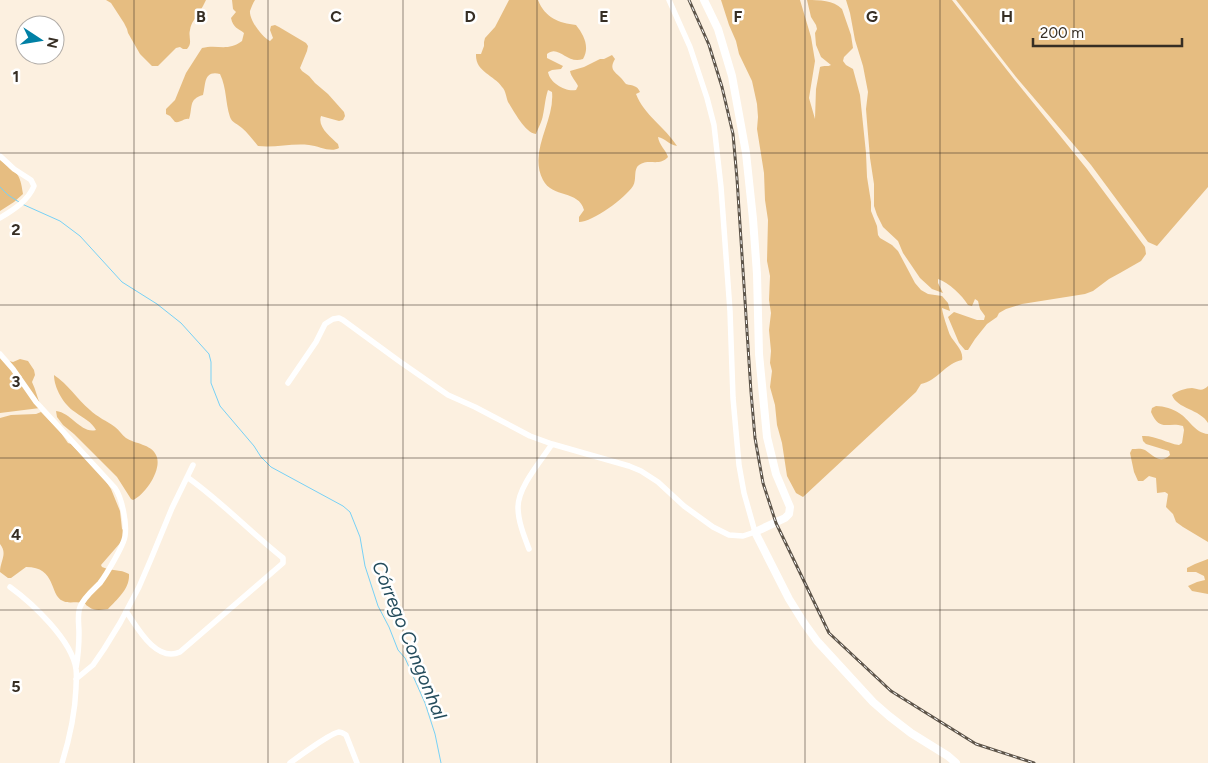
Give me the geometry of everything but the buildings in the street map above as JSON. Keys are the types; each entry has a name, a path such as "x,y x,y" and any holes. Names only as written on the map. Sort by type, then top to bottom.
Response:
{"street":[{"path":"669,0 690,47 714,125 722,197 739,465 744,493 755,532 789,599 817,641 889,716 956,763"},
{"path":"288,383 316,342 325,324 332,319 339,318 448,395 530,436 629,466 658,482 684,506 729,535 743,536 787,516 790,512 790,507 776,474 767,437 759,354 755,237 746,153 732,76 718,29 704,0"},
{"path":"0,156 14,169 31,180 34,186 22,202 0,218"},
{"path":"0,354 36,402 118,492 125,524 125,536 107,573 86,597 80,607 76,704 72,729 62,763"},
{"path":"529,549 519,517 518,505 526,483 552,444"},
{"path":"76,679 93,665 126,611 193,465"},
{"path":"126,611 156,649 163,653 177,653 284,561 283,558 205,489 187,477"},
{"path":"10,587 26,599 60,635 72,656 76,668"},
{"path":"290,763 338,732 346,735 357,763"}],"shaded area":[{"path":"106,0 206,0 191,25 190,44 187,49 176,48 158,66 152,66 140,54 124,23 111,3"},
{"path":"232,0 255,0 250,15 260,33 270,41 273,38 270,30 271,26 275,25 306,43 308,46 307,51 300,68 344,112 343,120 339,121 321,116 320,120 323,128 338,144 339,148 329,150 303,145 258,146 231,119 224,85 220,74 215,73 206,79 203,95 193,101 189,119 175,122 166,114 166,109 175,100 186,73 202,48 227,47 242,41 244,33 234,26 231,18 236,12 233,9"},
{"path":"509,0 538,0 544,11 549,15 558,21 576,25 581,33 586,46 583,59 572,59 555,51 547,54 547,58 563,66 561,69 548,72 555,83 567,90 576,90 578,86 570,71 612,55 615,59 612,65 614,72 626,84 638,88 640,92 636,94 644,108 677,146 658,137 668,157 658,162 646,162 639,165 636,169 634,184 629,191 616,203 585,221 579,222 579,217 584,210 577,199 547,186 539,169 538,158 550,114 552,92 548,90 541,123 536,134 532,133 517,116 499,83 482,69 477,60 476,54 481,54 485,38 495,27"},
{"path":"721,0 800,0 811,37 815,61 809,98 815,119 816,89 820,67 831,65 821,57 816,45 815,33 817,29 811,17 807,0 830,2 842,9 851,35 853,48 844,57 843,61 853,69 860,95 871,211 877,226 878,235 898,251 915,283 921,290 928,294 942,296 948,303 950,311 942,308 943,313 950,335 962,356 962,360 921,384 916,392 803,497 796,493 787,476 775,405 770,387 772,371 769,330 771,313 769,300 770,276 767,261 768,220 764,173 757,129 757,104 752,81 739,54"},
{"path":"846,0 952,0 1087,169 1145,247 1146,254 1141,261 1085,294 1022,304 1006,309 987,324 968,350 965,350 959,343 948,317 954,312 977,320 984,320 985,316 980,309 978,301 975,299 972,306 968,305 955,290 938,279 943,293 932,289 920,278 903,253 898,241 883,227 877,215 874,206 874,184 866,109 868,92"},
{"path":"956,0 1208,0 1208,187 1157,246 1148,242 1091,165 1016,77"},
{"path":"0,160 17,174 21,181 23,194 0,211"},
{"path":"0,351 9,361 13,362 20,359 28,361 34,370 35,375 32,382 41,406 40,408 0,413"},
{"path":"54,375 85,406 115,427 126,438 147,446 154,451 158,460 155,473 148,487 138,497 133,500 131,499 117,477 57,417 56,411 67,415 86,429 96,430 90,422 71,409 64,401 58,391"},
{"path":"1208,386 1208,423 1200,415 1175,400 1172,395 1184,389 1202,390"},
{"path":"1156,406 1165,407 1177,412 1199,431 1208,434 1208,542 1176,522 1173,514 1166,507 1168,494 1165,492 1157,493 1156,478 1149,476 1143,481 1138,481 1134,472 1130,453 1132,449 1143,449 1160,459 1170,455 1169,451 1146,444 1142,436 1179,445 1182,443 1183,426 1165,425 1158,422 1151,412 1152,408"},
{"path":"41,412 68,443 103,477 111,489 120,511 122,529 126,532 121,542 101,565 105,568 129,574 129,579 122,593 108,609 95,610 83,603 63,601 56,593 48,576 36,568 26,567 11,578 0,572 4,554 0,544 0,418"},
{"path":"1208,559 1208,594 1192,591 1188,586 1205,580 1204,576 1196,572 1187,572 1187,568"}],"waterway":[{"name":"Córrego Congonhal","path":"0,187 19,202"},
{"name":"Córrego Congonhal","path":"22,204 60,221 80,236 122,282 157,304 181,323 209,354 211,383 220,406 261,457 271,467 343,506 350,512 360,537 365,566 378,606 398,650 405,658 425,703 435,734 441,763"}],"railway":[{"path":"689,0 709,45 722,87 733,134 755,438 763,483 776,523 829,633 891,691 976,744 1034,763"}]}
